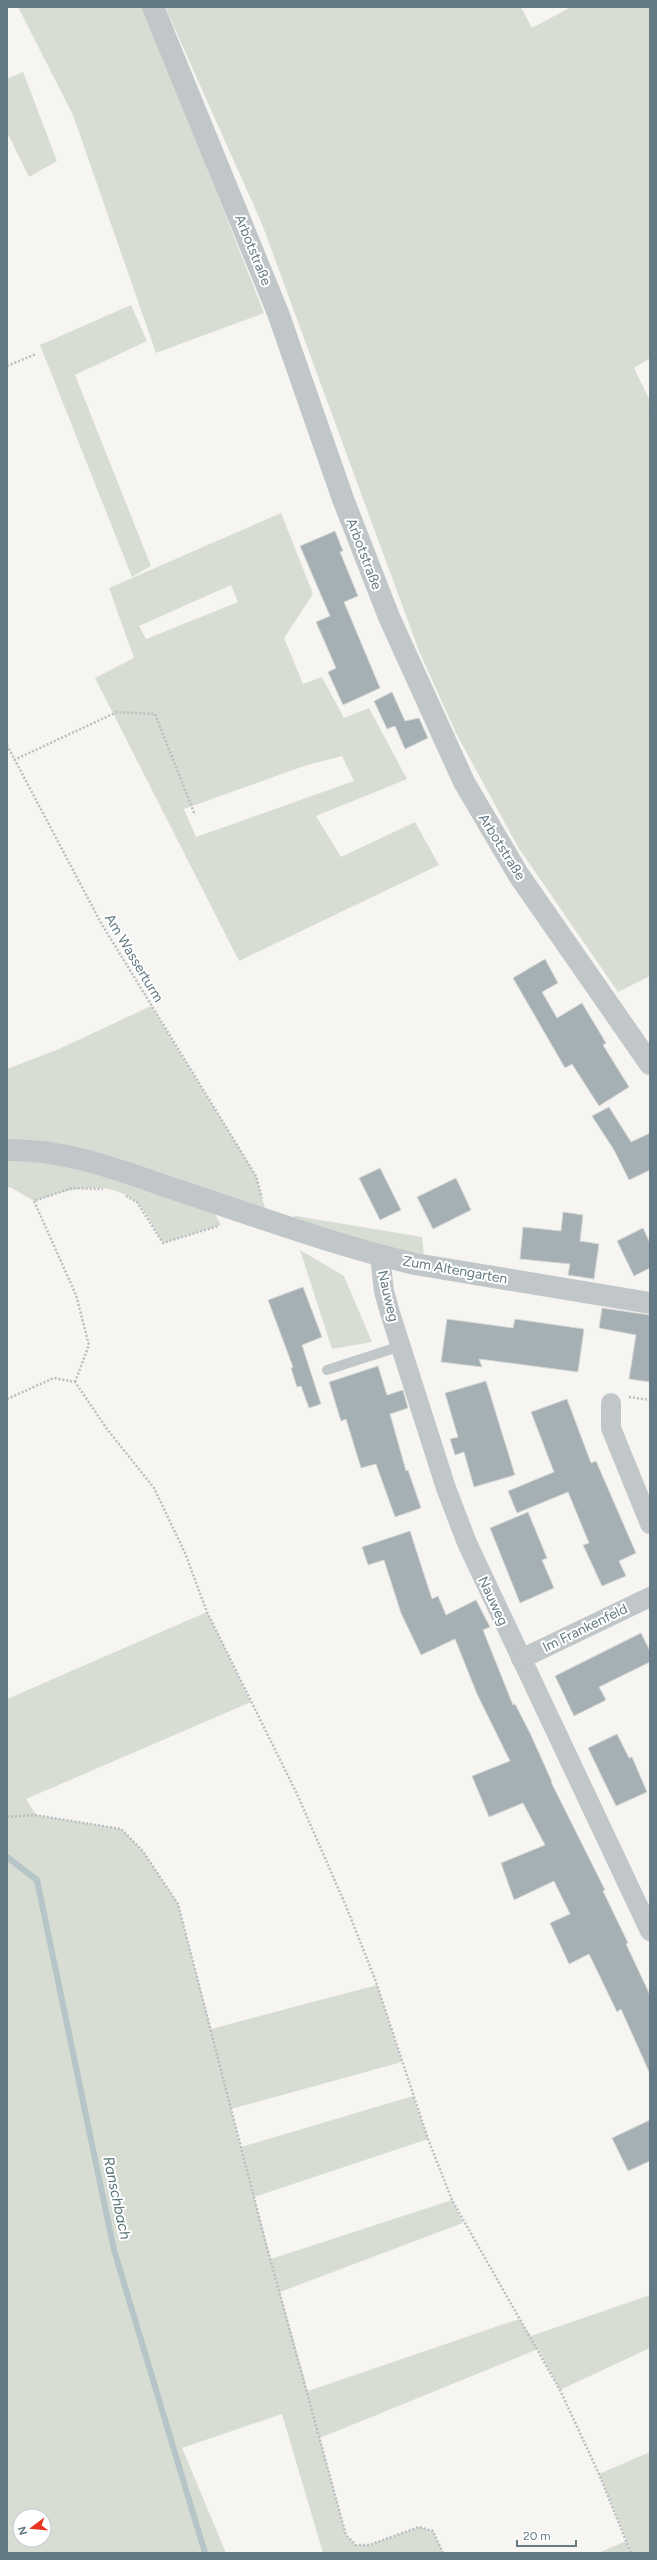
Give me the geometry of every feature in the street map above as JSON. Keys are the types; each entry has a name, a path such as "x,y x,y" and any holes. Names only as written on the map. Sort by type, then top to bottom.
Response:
{"street":[{"name":"Arbotstraße","path":"153,7 278,313 340,493 383,603 454,761 489,828 518,874 650,1064"},
{"name":"Zum Altengarten","path":"7,1150 48,1151 82,1157 380,1256 415,1264 650,1303"},
{"name":"Nauweg","path":"380,1256 384,1291 464,1536 520,1659 650,1930"},
{"path":"611,1403 612,1428 650,1524"},
{"name":"Im Frankenfeld","path":"520,1659 650,1597"}],"lane":[{"path":"327,1370 401,1346"}],"path":[{"path":"7,366 36,354"},
{"path":"14,760 117,712 155,714 195,815"},
{"name":"Am Wasserturm","path":"7,745 101,923 256,1176"},
{"path":"75,1382 89,1345 76,1295 34,1201 72,1188 106,1189"},
{"path":"119,1192 137,1202 163,1244 221,1225 244,1212"},
{"path":"7,1399 54,1378 75,1382 107,1429 154,1488 179,1540 207,1612 297,1794 346,1906 375,1979 425,2132 452,2200 560,2390 599,2474 631,2553"},
{"path":"7,1817 36,1815 121,1829 142,1850 178,1904 259,2217 346,2535 356,2545 369,2545 418,2527 433,2531 443,2553"}],"shaded area":[{"path":"18,7 144,7 264,313 156,353 73,115"},
{"path":"170,7 521,7 532,28 571,7 650,7 650,358 634,368 650,401 650,976 618,992 518,847 456,733 419,651 262,224 166,9"},
{"path":"23,72 57,161 29,177 7,132 7,79"},
{"path":"131,305 147,341 75,375 151,566 132,577 40,345"},
{"path":"281,513 313,594 284,638 303,684 322,677 344,718 369,708 407,779 316,816 341,857 415,822 439,865 239,961 95,678 134,658 109,588","holes":["231,585 238,602 146,639 139,626","342,756 354,781 196,837 184,809 307,765"]},
{"path":"151,1006 256,1176 266,1212 208,1201 221,1225 163,1243 140,1206 125,1194 99,1188 86,1188 59,1193 34,1201 10,1187 7,1188 7,1069 59,1049"},
{"path":"296,1216 422,1237 424,1257 285,1219"},
{"path":"300,1250 344,1276 372,1342 332,1349"},
{"path":"207,1612 251,1702 26,1799 36,1815 121,1829 142,1850 178,1904 211,2029 377,1985 402,2062 231,2109 241,2147 413,2096 428,2139 254,2197 271,2259 452,2200 463,2223 280,2292 308,2391 519,2319 531,2336 650,2295 650,2348 560,2390 538,2349 320,2438 346,2535 356,2545 369,2545 419,2527 433,2531 443,2553 323,2553 282,2414 182,2448 226,2553 7,2553 7,1699"},
{"path":"650,2452 650,2553 632,2553 599,2474"},
{"path":"626,2541 631,2553 598,2553"}],"building":[{"path":"335,531 343,551 340,552 358,596 344,602 380,688 343,705 328,672 336,668 316,622 330,616 300,546"},
{"path":"392,692 405,721 419,718 428,738 405,749 395,726 387,729 374,701"},
{"path":"545,959 558,983 542,992 557,1018 582,1003 606,1043 603,1045 629,1087 599,1106 572,1064 565,1068 513,978"},
{"path":"609,1107 631,1142 650,1133 650,1170 629,1180 614,1150 592,1116"},
{"path":"380,1168 401,1210 380,1220 359,1178"},
{"path":"456,1178 471,1210 433,1229 417,1197"},
{"path":"563,1212 583,1215 580,1241 599,1244 594,1279 568,1275 570,1264 520,1259 523,1227 561,1231"},
{"path":"643,1228 650,1243 650,1268 634,1276 617,1241"},
{"path":"303,1287 322,1337 302,1345 321,1404 309,1408 301,1386 297,1387 291,1368 293,1367 268,1300"},
{"path":"602,1308 650,1315 650,1382 629,1379 636,1335 599,1328"},
{"path":"447,1319 513,1328 515,1319 584,1329 578,1372 479,1359 482,1367 441,1362"},
{"path":"378,1366 387,1395 403,1390 408,1408 390,1414 406,1471 408,1470 421,1508 395,1517 376,1464 361,1468 346,1419 341,1421 329,1382"},
{"path":"486,1381 515,1475 474,1487 464,1452 455,1455 450,1439 458,1437 445,1393"},
{"path":"567,1399 591,1463 596,1461 636,1553 619,1561 626,1576 602,1586 583,1545 589,1543 568,1492 517,1513 508,1491 554,1472 531,1412"},
{"path":"528,1512 547,1558 542,1560 554,1588 520,1603 490,1528"},
{"path":"410,1531 432,1599 438,1596 446,1615 476,1600 490,1627 483,1630 513,1705 515,1704 530,1733 551,1782 605,1890 603,1891 628,1943 626,1944 650,1995 650,2074 621,2009 617,2012 589,1954 569,1964 550,1923 570,1914 554,1881 514,1900 501,1863 545,1845 523,1803 489,1817 472,1776 510,1761 477,1694 455,1639 421,1655 401,1613 384,1560 368,1565 362,1547"},
{"path":"641,1633 650,1651 650,1662 599,1687 606,1700 574,1716 555,1676"},
{"path":"617,1734 629,1758 632,1757 647,1792 616,1806 588,1748"},
{"path":"650,2120 650,2161 628,2171 612,2138"}],"waterway":[{"name":"Ranschbach","path":"7,1857 37,1880 114,2250 205,2553"}]}
